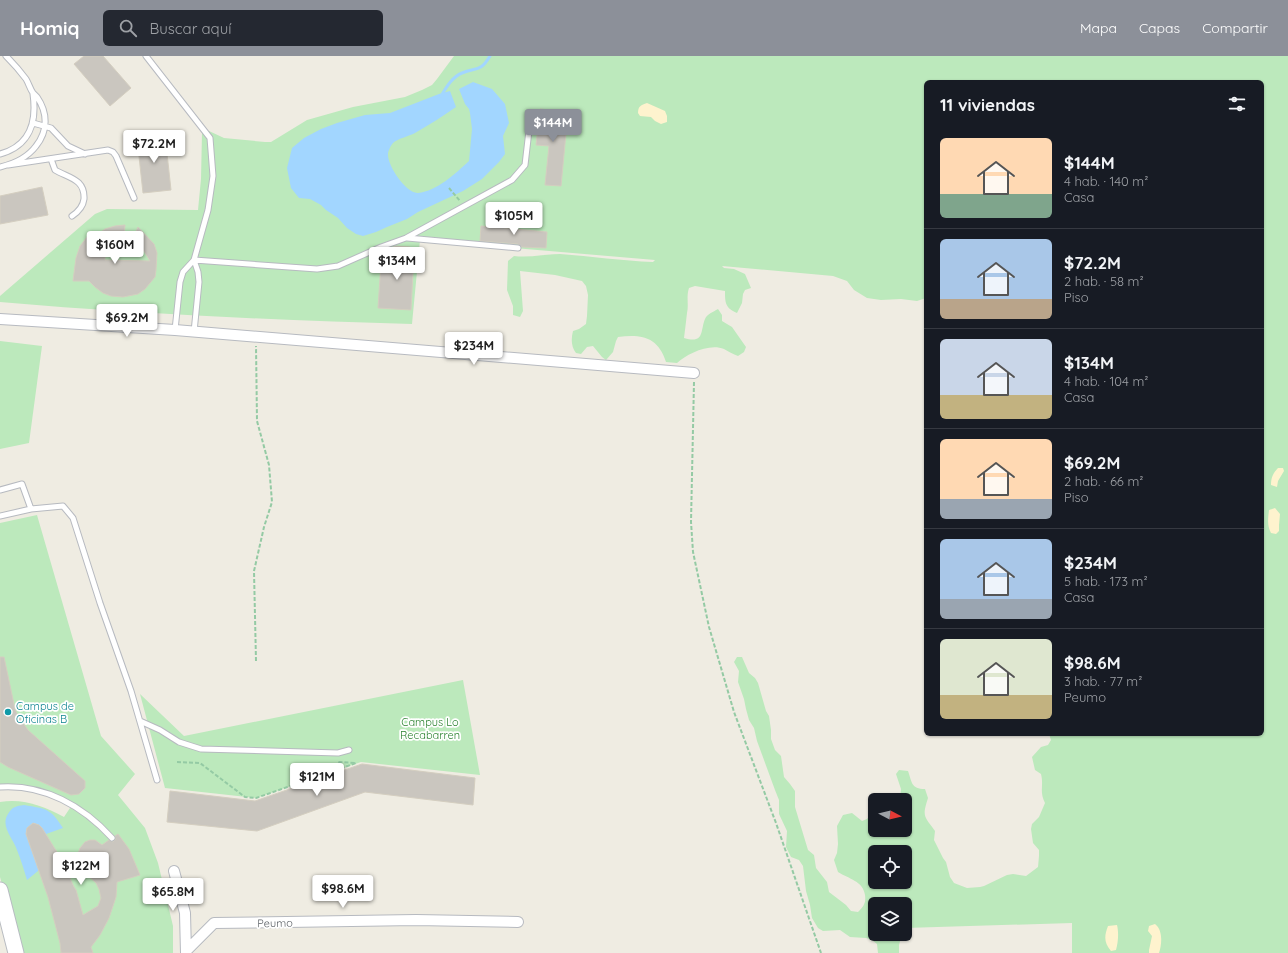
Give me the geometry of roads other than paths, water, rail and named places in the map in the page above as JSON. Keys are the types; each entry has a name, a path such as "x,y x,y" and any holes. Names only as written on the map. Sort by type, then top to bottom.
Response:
{"street":[{"path":"0,319 175,330 694,373"},
{"path":"174,871 185,913 186,952"},
{"path":"0,890 16,953"},
{"name":"Peumo","path":"186,952 214,924 409,920 518,922"}],"lane":[{"path":"0,168 24,156 32,150 42,138 45,126 44,110 38,98 33,93 26,80 6,56"},
{"path":"146,56 210,138 213,176 208,210 194,260 183,272 180,282 175,330"},
{"path":"0,154 12,149 20,143 30,130 33,123 35,107 33,93"},
{"path":"194,260 317,269 338,266 406,238 512,180 526,165 530,122"},
{"path":"33,123 51,128 68,146 86,154"},
{"path":"8,165 108,150 113,152 116,156 134,198"},
{"path":"51,159 55,170 79,182 84,191 83,203 78,212 72,216"},
{"path":"406,238 518,248"},
{"path":"194,260 198,272 199,282 194,332"},
{"path":"0,490 22,484 31,509"},
{"path":"0,516 31,509 63,506 73,518 131,691 157,780"},
{"path":"140,721 160,730 180,742 201,749 338,753 349,750"},
{"path":"0,787 20,787 35,790 64,800 90,816 112,838"}],"water":[{"path":"473,82 492,89 505,104 509,123 503,136 505,154 482,179 463,191 418,212 407,219 363,236 356,234 347,228 338,218 321,205 310,199 299,198 291,188 287,168 292,148 304,138 337,123 365,115 390,113 450,91 456,107 415,133 393,143 388,153 394,171 408,189 418,193 425,192 439,185 469,161 472,129 470,113 459,89"},
{"path":"24,805 47,810 55,817 63,828 32,839 44,866 27,880 5,823 8,814 13,808"}],"waterway":[{"path":"441,96 455,77 467,71 478,69 490,56"}],"place":[{"name":"Campus de Oficinas B","path":"8,712"}],"park label":[{"name":"Campus Lo Recabarren","path":"430,728"}]}
